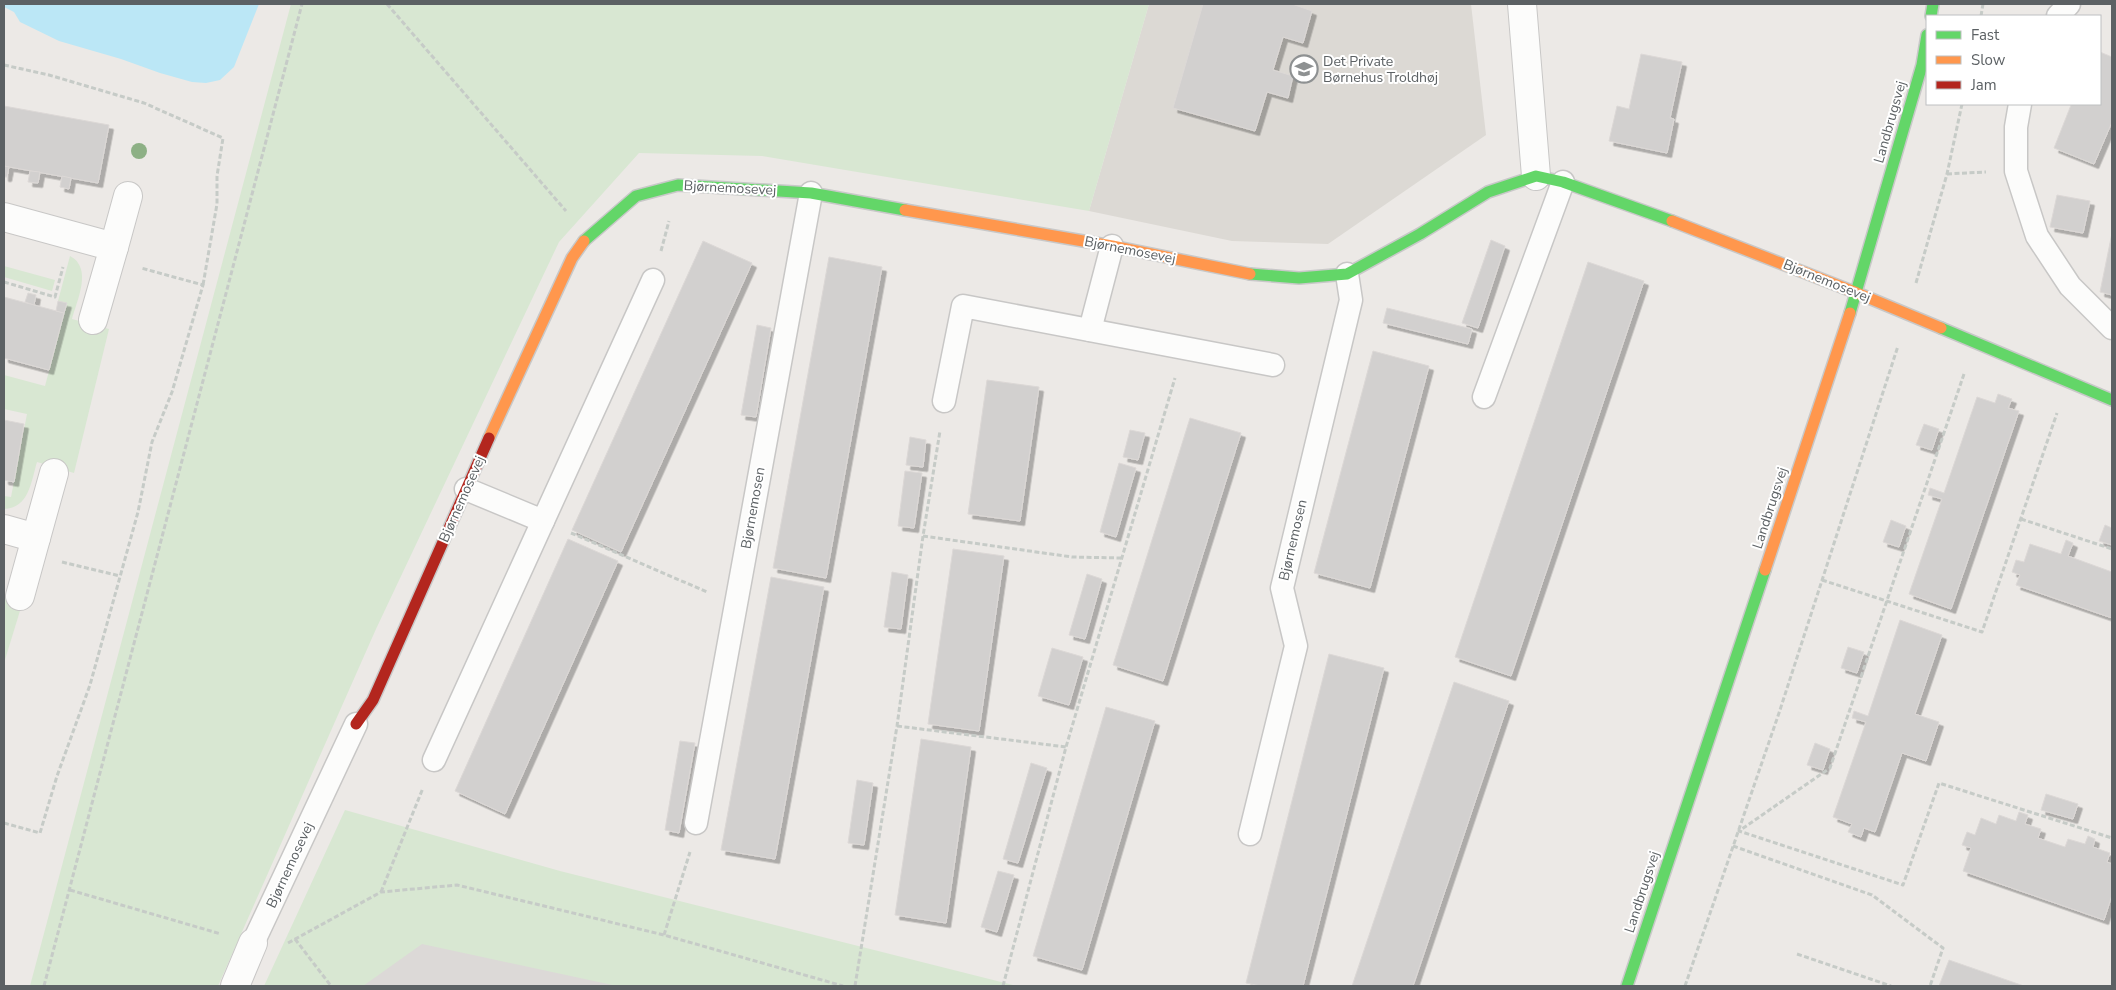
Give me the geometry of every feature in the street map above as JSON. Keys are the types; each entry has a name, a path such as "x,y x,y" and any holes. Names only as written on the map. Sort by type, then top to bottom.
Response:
{"street":[{"path":"1522,4 1536,176"},
{"name":"Landbrugsvej","path":"1627,986 1857,293 1922,65 1926,41"},
{"name":"Bjørnemosevej","path":"356,724 373,700 466,488 572,258 587,236 636,196 678,185 811,193 1112,246 1251,274 1300,278 1347,274 1420,234 1488,192 1536,176 1563,182 1700,231 1857,293 2112,400"},
{"path":"92,320 128,196"},
{"path":"4,217 72,235 112,253"},
{"path":"20,596 54,473"},
{"path":"4,529 34,546"},
{"name":"Bjørnemosevej","path":"235,986 253,943"}],"lane":[{"path":"2059,15 2069,4"},
{"path":"2020,105 2016,128 2016,171 2037,236 2070,286 2112,328"},
{"path":"1484,397 1563,182"},
{"name":"Bjørnemosen","path":"696,823 811,193"},
{"path":"1090,330 1112,246"},
{"name":"Bjørnemosen","path":"1250,834 1296,646 1282,588 1351,300 1347,274"},
{"path":"434,760 653,280"},
{"path":"944,400 963,306 1273,365"},
{"path":"466,488 543,521"},
{"name":"Bjørnemosevej","path":"253,943 356,724"}],"path":[{"path":"44,986 302,4"},
{"path":"386,4 587,236"},
{"path":"4,65 49,75 144,103 223,138 217,176 216,204 204,285 172,392 152,442 138,512 90,685 57,776 40,833 4,823"},
{"path":"1685,986 1739,831 1908,315 1947,174 1962,105"},
{"path":"1947,174 2016,171"},
{"path":"653,280 678,185"},
{"path":"4,282 55,297 72,235"},
{"path":"112,253 204,285"},
{"path":"1739,831 1830,768 1975,343"},
{"path":"1003,986 1066,747 1184,348"},
{"path":"1822,580 1982,632 2067,381"},
{"path":"855,986 897,726 944,400"},
{"path":"2021,519 2112,549"},
{"path":"543,521 695,588 736,603"},
{"path":"923,536 1072,557 1121,558"},
{"path":"34,546 120,576"},
{"path":"897,726 1066,747"},
{"path":"381,892 434,760"},
{"path":"1739,831 1903,885 1939,783 2112,838"},
{"path":"664,935 689,853 696,823"},
{"path":"1733,846 1872,896 1943,948 1930,986"},
{"path":"70,890 275,950 381,892 457,885 664,935 843,986"},
{"path":"295,939 331,986"},
{"path":"1797,954 1891,986"}],"shaded area":[{"name":"Det Private Børnehus Troldhøj","path":"1149,4 1471,4 1486,135 1328,244 1232,241 1089,211"},
{"path":"347,883 745,986 296,986"}],"green space":[{"path":"291,4 1149,4 1089,211 762,156 639,153 559,242 376,629 218,986 30,986"},
{"path":"70,256 77,261 81,268 82,276 80,294 72,319 109,329 74,473 37,462 31,485 24,499 12,508 4,509 4,496 11,497 27,414 4,409 4,375 45,386 67,304 58,301"},
{"path":"4,266 55,280 52,291 4,277"},
{"path":"4,595 23,601 4,663"},
{"path":"345,810 560,871 1017,986 617,986 422,944 363,986 264,986"}],"water":[{"path":"4,4 259,4 234,67 220,80 206,83 192,82 160,73 121,59 59,41 20,22 14,12 4,7"}],"building":[{"path":"1203,4 1292,4 1312,11 1303,43 1283,37 1273,70 1293,76 1288,98 1267,92 1255,131 1173,108"},
{"path":"2101,52 2112,57 2112,122 2094,164 2054,148 2071,105 2101,105"},
{"path":"1641,54 1682,62 1670,118 1674,119 1667,153 1609,141 1617,106 1629,109"},
{"path":"4,106 109,125 98,183 4,166"},
{"path":"4,166 9,167 7,177 4,177"},
{"path":"30,171 40,172 38,183 28,182"},
{"path":"62,176 71,178 69,189 60,187"},
{"path":"2057,195 2090,201 2083,233 2050,227"},
{"path":"2112,233 2112,295 2100,292"},
{"path":"1491,240 1505,246 1478,328 1462,323"},
{"path":"703,241 752,263 621,552 572,530"},
{"path":"829,257 882,267 826,578 773,568"},
{"path":"1588,262 1644,281 1511,676 1455,657"},
{"path":"28,293 36,295 34,305 25,302"},
{"path":"4,297 64,313 49,370 4,358"},
{"path":"58,301 67,303 64,313 56,311"},
{"path":"1387,308 1472,329 1468,344 1383,323"},
{"path":"757,325 771,328 756,417 741,415"},
{"path":"1373,351 1429,366 1370,588 1314,573"},
{"path":"987,380 1039,387 1020,521 968,514"},
{"path":"1998,394 2012,399 2008,408 2019,411 1951,609 1909,594 1942,499 1928,495 1930,488 1944,493 1977,397 1995,403"},
{"path":"1190,418 1241,433 1163,681 1113,665"},
{"path":"4,420 24,424 14,482 4,480"},
{"path":"1924,424 1939,429 1932,450 1916,445"},
{"path":"1130,430 1145,433 1138,460 1123,457"},
{"path":"910,437 926,440 923,467 906,465"},
{"path":"1119,463 1136,468 1116,537 1100,532"},
{"path":"905,471 922,473 914,528 898,526"},
{"path":"1891,520 1906,526 1899,547 1883,542"},
{"path":"2105,525 2112,528 2112,545 2099,541"},
{"path":"568,539 618,561 505,814 455,791"},
{"path":"2066,540 2073,543 2068,556 2112,572 2112,618 2016,585 2020,575 2012,572 2016,560 2024,562 2030,544 2061,554"},
{"path":"953,549 1004,556 979,731 928,724"},
{"path":"892,572 908,575 901,629 884,627"},
{"path":"1087,574 1102,579 1085,639 1069,635"},
{"path":"771,577 824,587 775,859 721,850"},
{"path":"1900,620 1942,635 1915,714 1939,722 1926,761 1902,753 1875,832 1864,828 1861,837 1848,832 1852,824 1833,817 1866,722 1852,718 1854,711 1868,716"},
{"path":"1848,647 1864,652 1857,673 1841,668"},
{"path":"1052,648 1083,657 1069,705 1038,696"},
{"path":"1329,654 1384,668 1303,986 1261,986 1246,983"},
{"path":"1454,682 1509,701 1413,986 1352,986"},
{"path":"1106,707 1155,721 1082,970 1033,956"},
{"path":"921,739 971,747 946,923 895,915"},
{"path":"680,741 695,743 679,833 665,830"},
{"path":"1815,743 1830,749 1823,770 1807,765"},
{"path":"1031,763 1047,768 1018,863 1003,859"},
{"path":"857,780 873,783 864,845 848,843"},
{"path":"2046,794 2078,804 2073,819 2041,810"},
{"path":"2019,812 2028,815 2025,824 2041,829 2038,838 2065,847 2068,839 2085,844 2088,836 2095,839 2093,847 2110,853 2107,862 2112,864 2112,895 2104,920 1963,871 1971,848 1962,845 1967,832 1975,835 1981,818 1996,824 1999,815 2016,821"},
{"path":"998,871 1014,875 997,932 981,927"},
{"path":"1949,960 2024,986 1939,986"}],"traffic: fast":[{"path":"1931,15 1933,4"},
{"path":"1850,313 1922,65 1926,41"},
{"path":"1250,274 1299,278 1347,274 1420,234 1488,192 1536,176 1563,182 1672,221"},
{"path":"584,241 636,196 678,185 811,193 905,210"},
{"path":"1941,328 2112,400"},
{"path":"1627,986 1765,570"}],"traffic: slow":[{"path":"905,210 1112,246 1250,274"},
{"path":"1672,221 1941,328"},
{"path":"489,438 572,258 584,241"},
{"path":"1765,570 1850,313"}],"traffic: jam":[{"path":"356,724 373,700 489,438"}],"place":[{"name":"Det Private Børnehus Troldhøj","path":"1304,69"}]}
